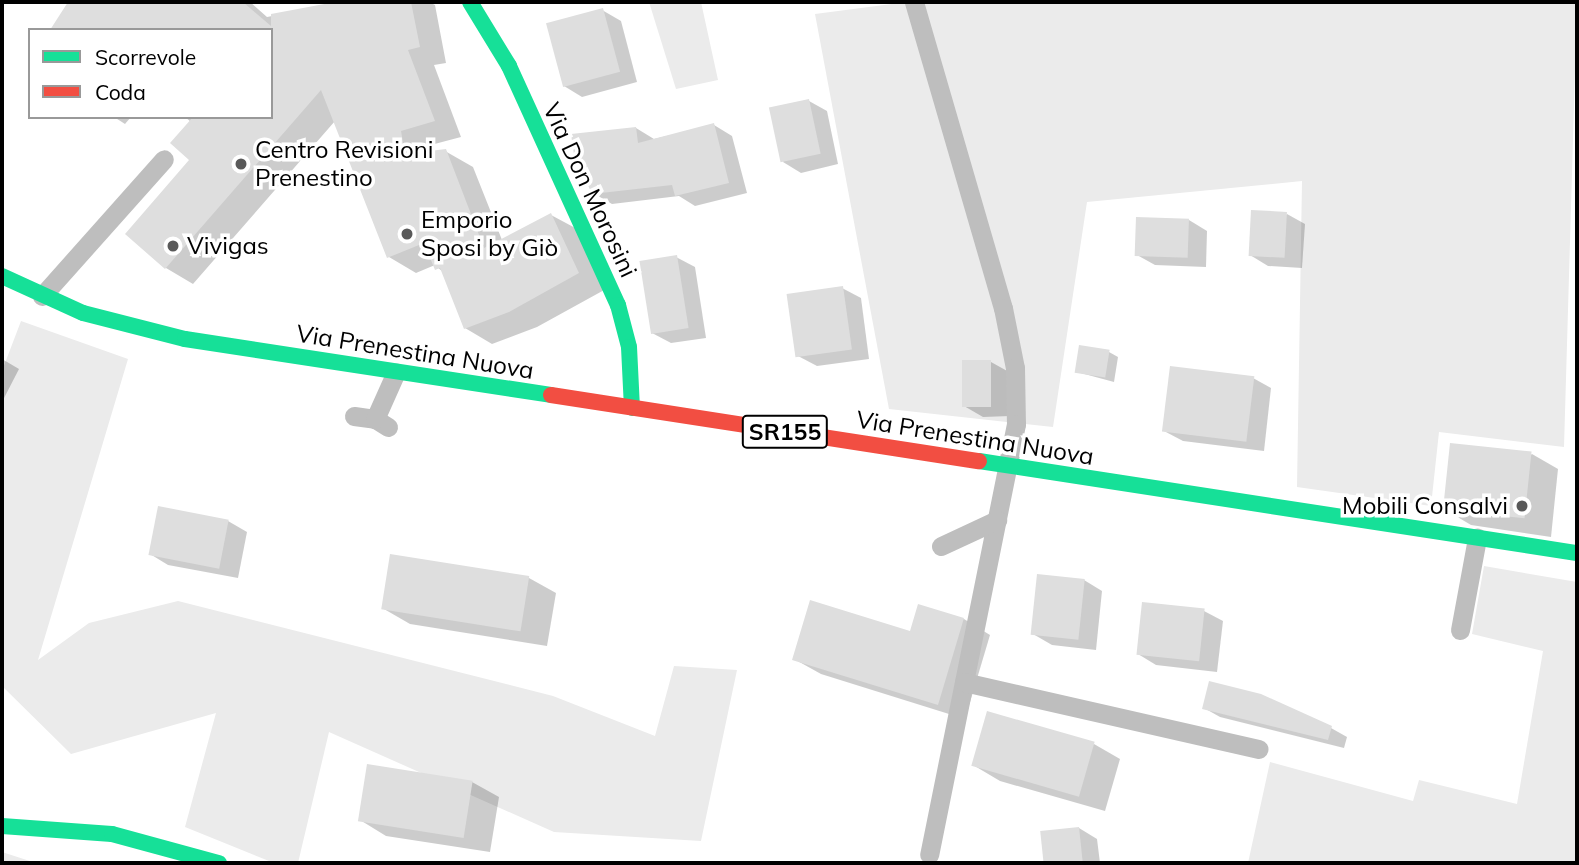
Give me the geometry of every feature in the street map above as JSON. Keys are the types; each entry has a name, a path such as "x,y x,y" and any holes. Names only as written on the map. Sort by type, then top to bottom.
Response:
{"main road":[{"name":"Via Don Morosini","path":"470,2 509,66 618,305 629,348 632,408"},
{"name":"Via Prenestina Nuova","path":"2,276 92,316 163,335 1577,553"},
{"path":"2,826 112,834 219,863"}],"lane":[{"path":"914,2 1003,308 1016,390 1016,424 929,854"},
{"path":"42,296 164,159"},
{"path":"354,416 382,423 396,372"},
{"path":"941,546 997,520"},
{"path":"1460,631 1478,538"},
{"path":"964,682 1258,749"}],"shaded area":[{"path":"649,2 701,2 718,80 676,89"},
{"path":"907,2 1577,2 1564,447 1439,432 1431,506 1297,487 1302,181 1087,202 1053,427 889,409 815,14"},
{"path":"21,321 128,359 38,660 89,623 178,601 553,696 655,736 674,666 737,670 701,841 554,832 329,732 298,863 274,863 185,827 216,713 71,754 2,686 2,371"},
{"path":"1484,566 1577,582 1577,863 1248,863 1270,762 1413,801 1419,780 1517,804 1543,651 1472,634"},
{"path":"2,852 36,863 2,863"}],"building":[{"path":"68,2 243,2 271,26 271,14 335,2 411,2 420,47 408,50 435,121 401,131 405,154 446,149 484,248 551,213 579,273 509,312 464,329 440,268 435,270 424,243 387,258 321,90 165,269 125,234 189,160 170,143 191,119 273,119 273,28 51,28"},
{"path":"603,8 620,72 563,87 546,23"},
{"path":"809,99 821,154 781,162 769,108"},
{"path":"714,123 729,183 675,196 672,185 592,194 574,155 571,134 636,127 638,143"},
{"path":"1251,210 1287,212 1285,258 1249,256"},
{"path":"1136,217 1189,219 1188,258 1135,256"},
{"path":"677,255 689,328 651,334 639,261"},
{"path":"843,286 852,349 795,357 787,294"},
{"path":"1079,345 1110,350 1105,378 1075,373"},
{"path":"962,360 991,360 991,407 962,407"},
{"path":"1170,366 1254,376 1246,442 1162,432"},
{"path":"1450,443 1532,452 1525,518 1443,510"},
{"path":"158,506 229,520 219,569 148,555"},
{"path":"390,554 529,576 521,631 381,609"},
{"path":"1037,574 1085,579 1078,640 1031,635"},
{"path":"810,600 910,631 918,604 964,618 938,705 792,660"},
{"path":"1142,602 1205,609 1199,661 1136,655"},
{"path":"1209,681 1261,694 1332,726 1328,740 1202,709"},
{"path":"987,711 1095,742 1079,797 971,766"},
{"path":"367,764 473,781 464,838 358,821"},
{"path":"1079,827 1083,863 1044,863 1040,831"}],"traffic: fast":[{"path":"470,2 509,66 618,305 629,347 632,408"},
{"path":"2,276 83,313 185,339 551,395"},
{"path":"979,461 1577,553"},
{"path":"2,826 112,834 219,863"}],"traffic: jam":[{"path":"551,395 979,461"}],"place":[{"name":"Centro Revisioni Prenestino","path":"241,164"},
{"name":"Emporio Sposi by Giò","path":"407,234"},
{"name":"Vivigas","path":"173,246"},
{"name":"Mobili Consalvi","path":"1522,506"}]}
